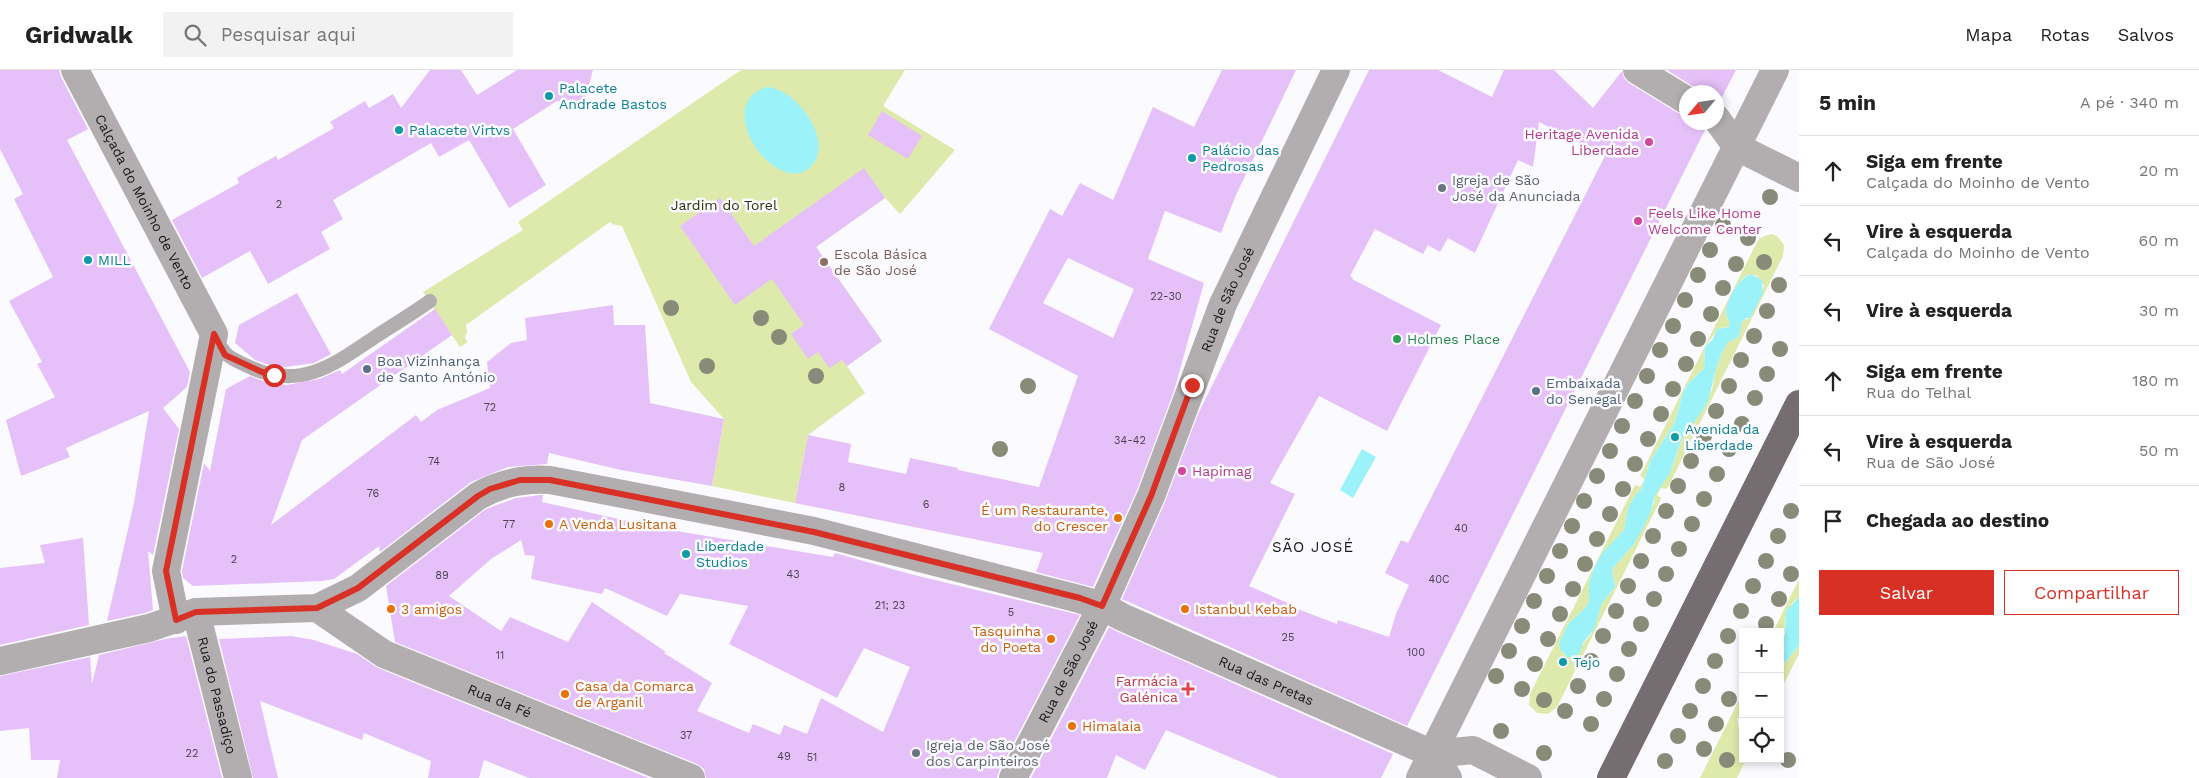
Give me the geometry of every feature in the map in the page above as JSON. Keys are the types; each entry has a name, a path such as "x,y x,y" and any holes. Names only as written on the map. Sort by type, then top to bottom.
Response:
{"main road":[{"path":"1611,778 1799,404"}],"street":[{"name":"Calçada do Moinho de Vento","path":"75,70 214,334"},
{"name":"Rua de São José","path":"1013,778 1102,606 1151,496 1223,304 1336,70"},
{"path":"1637,70 1679,96"},
{"path":"1420,778 1775,70"},
{"path":"1724,129 1737,147 1799,178"},
{"path":"186,616 166,571 214,334"},
{"name":"Rua das Pretas","path":"317,608 358,588 478,496 505,484 534,479 550,480 814,532 1080,598 1102,606 1122,617 1433,754"},
{"path":"0,661 149,628 186,616 317,608"},
{"name":"Rua da Fé","path":"317,608 384,654 691,778"},
{"name":"Rua do Passadiço","path":"186,616 238,778"},
{"path":"1433,754 1473,750 1528,778"},
{"path":"1433,754 1448,778"}],"lane":[{"name":"Calçada do Moinho de Vento","path":"214,334 225,355 262,372 289,376 304,375 332,365 430,301"}],"green space":[{"name":"Jardim do Torel","path":"741,70 905,70 883,106 955,150 900,214 885,198 816,247 882,341 847,366 865,393 808,435 795,503 712,486 724,419 691,382 622,226 610,222 466,325 467,332 465,338 468,342 460,347 423,292 523,230 518,222"},
{"path":"1771,234 1777,236 1784,245 1783,256 1668,487 1666,489 1661,488 1657,495 1661,498 1660,501 1557,707 1548,714 1537,713 1529,705 1530,694 1634,487 1636,485 1640,487 1644,480 1642,488 1628,508 1624,530 1596,564 1589,582 1589,602 1568,624 1559,644 1562,652 1567,656 1573,657 1591,634 1602,603 1615,587 1612,569 1634,544 1654,503 1659,486 1665,480 1673,465 1682,438 1712,390 1721,354 1728,342 1737,338 1740,334 1740,326 1743,320 1750,318 1764,286 1757,276 1750,274 1738,284 1729,301 1726,312 1729,327 1719,329 1705,347 1704,368 1687,385 1674,424 1650,461 1645,479 1640,476 1757,242 1760,238"},
{"path":"1799,579 1799,597 1786,615 1784,633 1784,628 1775,628"},
{"path":"1799,645 1799,654 1784,683 1784,664"},
{"path":"1739,700 1739,717 1737,719 1739,763 1744,763 1737,778 1700,778"}],"water":[{"path":"767,87 779,90 791,97 810,120 816,133 819,147 816,159 808,169 794,174 779,169 765,159 753,144 746,127 745,110 751,96"},
{"path":"1751,274 1762,280 1763,293 1750,318 1746,318 1741,323 1740,334 1737,338 1728,342 1721,354 1709,398 1703,410 1682,438 1670,473 1655,495 1651,511 1641,532 1634,544 1612,569 1615,587 1602,603 1594,629 1583,643 1579,654 1567,657 1560,649 1559,644 1568,624 1589,602 1589,582 1596,564 1603,552 1624,530 1628,508 1642,488 1650,461 1674,424 1683,393 1687,385 1704,368 1705,347 1713,339 1717,329 1729,327 1726,311 1729,301 1738,284"},
{"path":"1362,449 1376,457 1353,498 1340,490"},
{"path":"1799,597 1799,645 1784,664 1784,636 1786,611"}],"building":[{"path":"0,70 59,70 88,129 67,140 190,372 187,387 163,408 179,429 153,555 148,551 153,610 145,613 107,621 134,503 149,411 66,448 70,457 21,476 6,420 55,397 37,364 42,362 9,301 53,277 14,199 23,194 0,149"},
{"path":"430,70 461,70 477,95 517,70 593,70 585,100 576,105 557,101 513,129 546,185 509,208 469,140 439,157 431,143 333,200 343,219 321,232 330,249 268,284 250,251 202,278 172,220 239,183 237,178 247,172 276,156 278,160 334,128 330,122 365,101 369,108 393,94 401,108"},
{"path":"1222,70 1296,70 1236,195 1221,233 1165,211 1148,259 1204,283 1174,391 1137,490 1093,587 1036,572 1043,553 795,503 808,435 851,444 848,462 906,474 910,458 1039,487 1078,376 989,329 1050,209 1062,216 1080,183 1113,200 1153,107 1194,127","holes":["1068,258 1134,289 1113,338 1043,303"]},
{"path":"1369,70 1438,70 1492,97 1504,70 1554,70 1593,108 1622,71 1624,78 1629,83 1679,113 1679,130 1705,130 1407,726 1122,599 1165,502 1198,414","holes":["1539,122 1605,156 1408,543 1401,540 1385,573 1409,585 1396,614 1389,637 1338,620 1337,624 1290,606 1290,604 1249,586 1295,494 1270,483 1319,396 1387,431 1441,325 1352,279 1350,276 1375,229 1423,254 1428,245 1440,252 1448,238 1475,253 1518,160 1533,167"]},
{"path":"1667,70 1736,70 1724,93 1724,85 1691,85"},
{"path":"882,111 922,136 908,159 868,135"},
{"path":"864,168 885,198 816,247 882,341 847,366 842,360 829,368 818,352 808,359 791,334 804,325 772,279 735,305 680,226 720,198 754,246"},
{"path":"297,293 331,354 314,363 286,367 272,366 255,360 235,343 239,325"},
{"path":"613,305 614,325 645,325 650,403 724,419 712,486 621,470 549,453 547,464 508,467 471,482 380,552 379,546 334,579 193,586 183,578 182,571 204,463 210,471 226,389 250,376 268,383 287,385 319,379 340,370 342,374 435,309 452,335 302,440 271,525 416,415 421,422 437,410 490,388 487,362 511,343 527,340 525,318"},
{"path":"543,495 542,502 664,529 833,557 835,553 910,574 1080,615 997,778 706,778 704,769 697,764 395,642 386,586 486,509 516,498","holes":["521,540 525,555 535,556 531,579 602,594 605,588 667,616 680,594 748,606 729,644 837,698 864,648 910,667 883,732 821,698 807,734 784,725 780,735 753,724 749,733 697,711 712,683 664,653 666,652 592,602 568,642 510,617 501,631 449,596 491,559"]},
{"path":"83,538 89,625 0,645 0,568 45,563 40,545"},
{"path":"1109,627 1393,754 1381,778 1279,778 1166,730 1145,770 1116,755 1107,778 1031,778"},
{"path":"186,636 222,778 57,778 60,760 31,760 29,728 0,731 0,676 90,657 92,684 99,655 165,639"},
{"path":"291,636 314,640 357,654 378,668 649,778 529,778 484,760 479,778 428,778 431,761 364,733 362,740 260,701 278,778 253,778 219,639"}],"place":[{"name":"Palacete Andrade Bastos","path":"549,96"},
{"name":"Palacete Virtvs","path":"399,130"},
{"name":"Heritage Avenida Liberdade","path":"1649,142"},
{"name":"Palácio das Pedrosas","path":"1192,158"},
{"name":"Igreja de São José da Anunciada","path":"1442,188"},
{"name":"Feels Like Home Welcome Center","path":"1638,221"},
{"name":"MILL","path":"88,260"},
{"name":"Escola Básica de São José","path":"824,262"},
{"name":"Holmes Place","path":"1397,339"},
{"name":"Boa Vizinhança de Santo António","path":"367,369"},
{"name":"Embaixada do Senegal","path":"1536,391"},
{"name":"Avenida da Liberdade","path":"1675,437"},
{"name":"Hapimag","path":"1182,471"},
{"name":"É um Restaurante, do Crescer","path":"1118,518"},
{"name":"A Venda Lusitana","path":"549,524"},
{"name":"Liberdade Studios","path":"686,554"},
{"name":"3 amigos","path":"391,609"},
{"name":"Istanbul Kebab","path":"1185,609"},
{"name":"Tasquinha do Poeta","path":"1051,639"},
{"name":"Tejo","path":"1563,662"},
{"name":"Farmácia Galénica","path":"1188,689"},
{"name":"Casa da Comarca de Arganil","path":"565,694"},
{"name":"Himalaia","path":"1072,726"},
{"name":"Igreja de São José dos Carpinteiros","path":"916,753"}],"district":[{"name":"SÃO JOSÉ","path":"1313,547"}],"route":[{"path":"274,375 262,372 225,355 214,334 166,571 176,620 196,612 317,608 358,588 478,496 490,489 505,484 534,479 550,480 814,532 1080,598 1102,606 1151,496 1192,385"}]}
